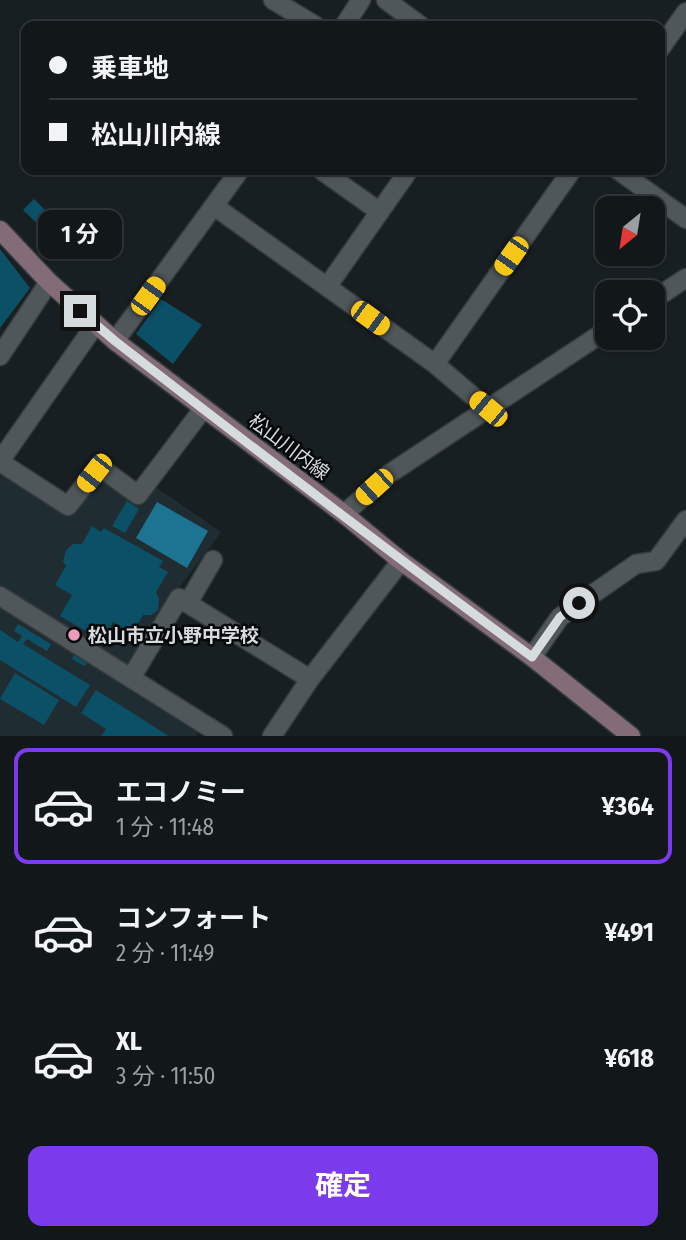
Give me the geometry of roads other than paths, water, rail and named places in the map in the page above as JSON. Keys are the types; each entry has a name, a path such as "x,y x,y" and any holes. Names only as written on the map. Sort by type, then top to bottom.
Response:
{"main road":[{"name":"松山川内線","path":"0,230 49,282 95,325 344,514 401,561 532,657 631,736"}],"street":[{"path":"273,0 308,21"},
{"path":"347,21 361,0"},
{"path":"386,0 414,21"},
{"path":"665,42 686,12"},
{"path":"115,341 236,175"},
{"path":"328,175 380,212"},
{"path":"327,287 406,175"},
{"path":"435,364 568,175"},
{"path":"625,175 686,219"},
{"path":"214,206 435,364 488,409"},
{"path":"665,292 686,278"},
{"path":"0,356 49,282"},
{"path":"95,325 0,462 68,506 94,473 101,470 138,495 203,409"},
{"path":"344,514 389,474 595,338"},
{"path":"532,657 560,617 636,564 656,561 686,520"},
{"path":"188,603 214,560"},
{"path":"272,736 310,679 401,561"},
{"path":"0,597 131,678 213,733"},
{"path":"131,678 179,598 310,679"}],"water":[{"path":"157,502 208,531 187,568 136,538"}],"place":[{"name":"松山市立小野中学校","path":"74,635"}]}
